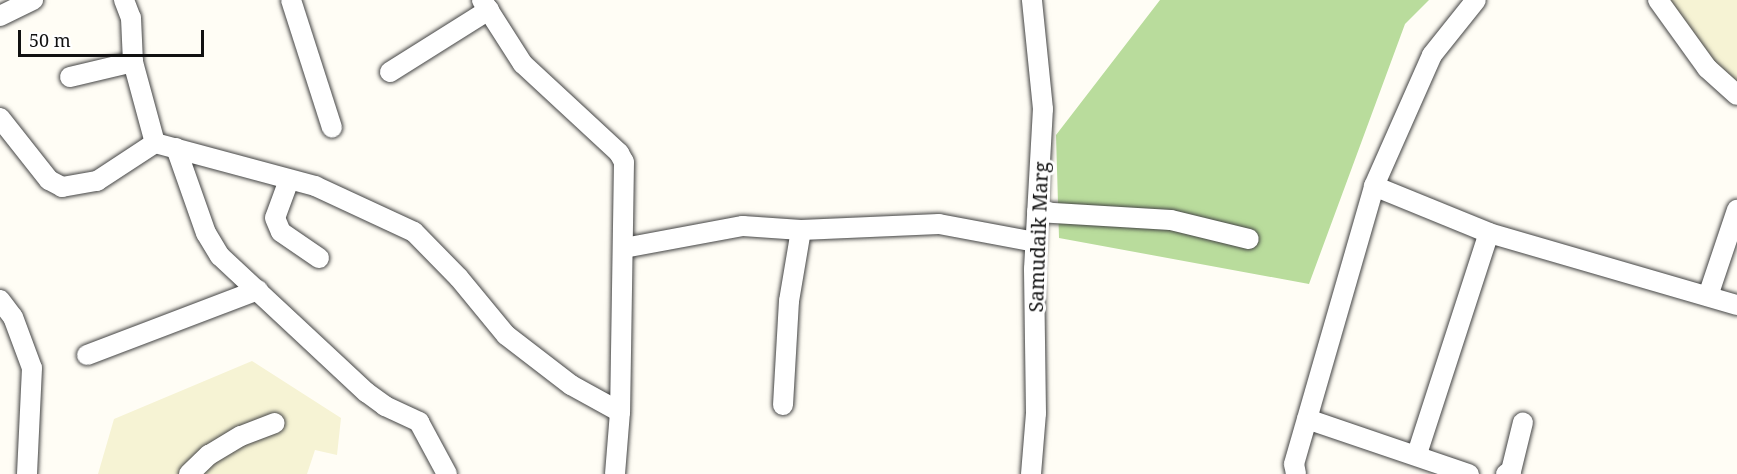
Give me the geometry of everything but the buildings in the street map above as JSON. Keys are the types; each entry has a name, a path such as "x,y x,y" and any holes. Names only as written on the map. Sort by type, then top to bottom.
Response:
{"street":[{"path":"0,16 33,0"},
{"path":"124,0 131,18 133,62 155,143"},
{"path":"291,0 332,128"},
{"name":"Samudaik Marg","path":"1031,474 1036,413 1035,242 1043,109 1032,0"},
{"path":"1296,474 1294,464 1374,186 1432,55 1476,0"},
{"path":"1658,0 1707,68 1737,95"},
{"path":"390,72 485,5 524,64 619,153 625,172 620,311 620,412 615,474"},
{"path":"70,76 133,62"},
{"path":"0,118 49,180 62,187 98,182 155,143 315,186 414,232 459,278 506,335 571,385 620,412"},
{"path":"176,148 206,233 220,256 366,392 385,406 419,422 447,474"},
{"path":"290,180 275,218 281,232 319,258"},
{"path":"1374,186 1489,233 1737,305"},
{"path":"1708,296 1737,210"},
{"path":"1037,212 1171,220 1249,239"},
{"path":"624,248 743,226 801,230 939,224 1035,242"},
{"path":"783,405 789,301 801,230"},
{"path":"1417,454 1489,233"},
{"path":"87,355 258,290"},
{"path":"0,300 13,316 32,368 27,474"},
{"path":"1307,419 1417,454 1469,474"},
{"path":"1506,474 1511,471 1523,422"},
{"path":"189,474 217,450 274,423"}],"shaded area":[{"path":"1650,0 1737,0 1737,92"},
{"path":"252,361 341,418 337,455 315,450 307,474 98,474 114,419"}],"green space":[{"path":"1160,0 1429,0 1405,24 1309,284 1059,238 1056,135"}]}
